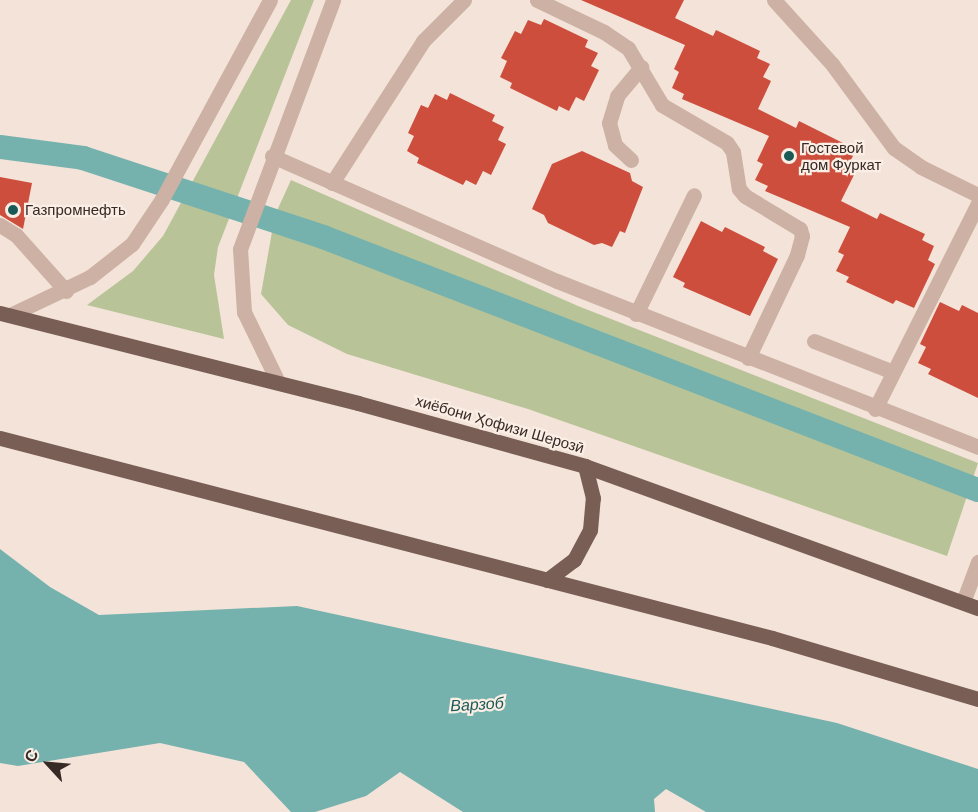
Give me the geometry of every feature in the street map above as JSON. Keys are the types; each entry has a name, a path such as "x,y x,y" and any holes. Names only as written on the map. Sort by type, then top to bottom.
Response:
{"main road":[{"name":"хиёбони Ҳофизи Шерозӣ","path":"5,314 278,382 585,466 978,608"},
{"path":"0,438 772,638 978,699"},
{"path":"547,580 574,560 590,530 593,498 585,466"}],"street":[{"path":"5,314 66,291 121,255 144,228 270,0"},
{"path":"278,382 249,327 239,280 242,242 272,156 333,0"},
{"path":"332,183 423,41 464,0"},
{"path":"537,0 619,40 641,68 653,96 662,105 727,143 733,152 739,189 745,196 800,229 802,245 748,358"},
{"path":"774,0 832,64 894,148 921,167 978,195"},
{"path":"631,160 615,145 609,123 616,96 641,68"},
{"path":"272,156 636,314 875,409 978,447"},
{"path":"636,314 694,195"},
{"path":"875,409 891,371 978,203"},
{"path":"0,225 16,236 66,291"},
{"path":"814,341 891,371"},
{"path":"963,603 978,562"}],"green space":[{"path":"291,0 314,0 218,247 214,275 224,339 87,305 133,271 163,236"},
{"path":"291,180 578,306 978,463 947,556 528,409 347,354 288,325 261,294 275,215"}],"water":[{"name":"Варзоб","path":"0,549 50,587 99,615 297,606 837,723 978,769 978,812 706,812 666,789 654,799 655,812 463,812 400,772 366,796 315,812 291,812 244,762 160,743 18,766 0,763"}],"building":[{"path":"581,0 684,0 675,18 713,36 716,30 760,51 757,58 770,64 763,77 771,81 758,109 796,128 799,121 843,143 840,149 853,156 846,169 855,173 841,201 877,219 880,213 925,234 922,240 934,246 928,260 935,264 914,308 896,300 893,304 846,282 849,277 836,271 844,255 838,252 850,227 765,191 768,186 755,180 763,164 757,161 769,136 682,99 684,94 672,88 679,72 674,69 685,45"},
{"path":"544,19 588,40 585,47 598,53 591,66 599,70 584,101 576,97 569,111 559,106 557,111 510,88 512,83 500,77 507,61 501,58 515,31 521,34 528,20 541,25"},
{"path":"450,93 495,115 492,121 504,127 498,140 506,144 491,175 483,171 476,185 466,180 463,185 417,163 419,158 407,151 414,136 408,133 421,105 428,108 435,94 447,100"},
{"path":"582,151 630,173 632,181 643,187 625,233 620,231 612,247 602,243 594,245 548,223 544,215 532,209 552,164"},
{"name":"Газпромнефть","path":"0,177 32,183 23,229 0,215"},
{"path":"701,221 722,232 725,227 765,247 763,251 778,259 750,316 683,287 685,283 673,277"},
{"path":"940,302 959,311 962,305 978,313 978,398 928,374 931,369 918,363 926,347 920,344"}],"waterway":[{"path":"0,147 83,158 323,237 978,490"}],"place":[{"name":"Гостевой дом Фуркат","path":"789,156"},
{"name":"Газпромнефть","path":"13,210"}]}
